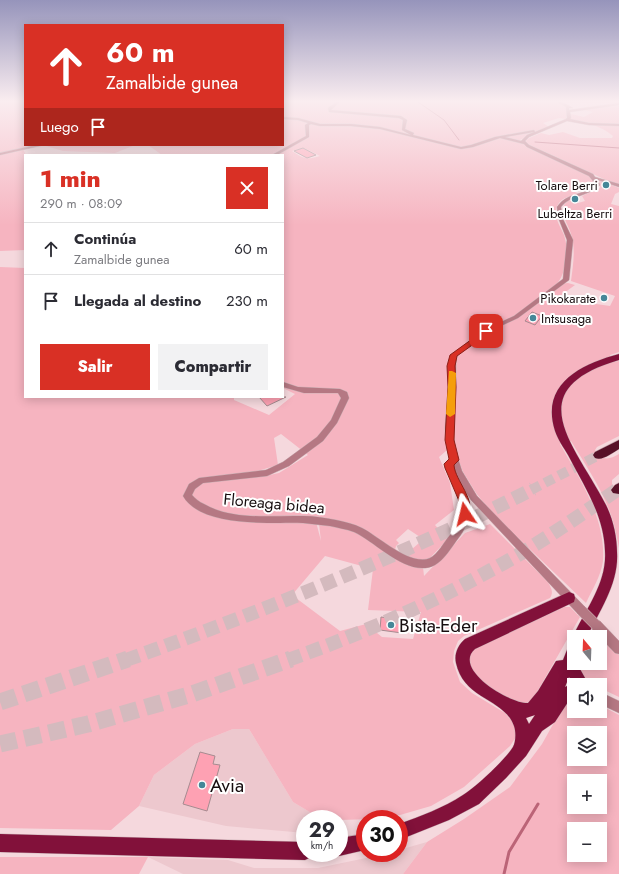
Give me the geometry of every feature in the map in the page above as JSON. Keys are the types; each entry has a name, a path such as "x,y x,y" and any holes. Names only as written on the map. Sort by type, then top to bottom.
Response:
{"highway":[{"path":"599,455 619,444"}],"main road":[{"path":"583,630 608,579 611,566 610,542 601,507 560,432 557,422 556,405 559,394 572,377 592,366 619,357"},
{"path":"521,752 522,727 516,714 509,707 476,684 468,676 462,661 465,648 470,644 569,598"},
{"path":"509,707 526,710 535,707 540,703 558,670 567,660"},
{"path":"408,828 446,813 470,800 495,780 521,752 538,724 567,665"},
{"path":"538,724 550,717 567,693"},
{"path":"0,843 296,851"}],"street":[{"path":"276,154 296,143"},
{"path":"441,143 461,148 482,143"},
{"path":"524,143 596,178 619,186"},
{"path":"0,154 37,146"},
{"path":"596,178 598,186 593,190 564,200 559,206 560,217 570,240 566,280 516,316 486,331 454,355 451,366 452,387 449,440 454,460 462,479 474,498 619,648"},
{"name":"Floreaga bidea","path":"284,384 299,391 340,391 344,394 344,398 334,420 320,439 286,464 267,473 202,480 193,484 188,489 187,496 194,504 217,515 319,521 339,524 357,529 406,559 418,563 426,563 432,561 450,543 463,524 465,518 464,501 449,468 449,464 454,460"},
{"path":"607,701 619,706"}],"shaded area":[{"path":"0,143 24,143 24,146 35,146 23,149 26,154 24,154 24,250 0,251"},
{"path":"284,143 619,143 619,186 543,151 540,153 590,175 594,183 588,181 575,192 579,194 561,201 556,211 557,219 566,241 567,254 563,273 557,284 568,283 575,285 560,296 569,300 610,306 615,296 571,281 574,257 573,240 564,216 564,205 569,200 578,203 585,201 582,196 600,188 599,179 619,188 619,192 615,194 611,204 619,206 619,352 610,355 612,362 619,361 619,436 597,447 595,450 603,458 609,458 619,454 619,474 612,480 612,484 619,491 619,548 613,521 604,498 594,478 571,441 560,444 576,471 590,500 596,515 603,545 603,561 600,572 586,603 490,511 476,493 463,472 454,448 446,451 439,457 450,483 454,510 435,525 448,539 430,558 423,561 404,555 423,539 408,529 396,540 399,543 395,550 367,532 348,524 315,518 321,541 319,524 331,525 351,530 423,567 424,576 465,533 490,524 548,582 552,592 550,598 464,636 458,641 454,651 453,662 460,682 472,693 505,713 515,725 516,737 510,746 464,787 431,806 408,813 408,810 356,810 356,820 348,820 348,810 306,810 293,802 249,729 233,729 195,744 154,775 139,806 111,830 0,828 0,267 24,268 24,398 234,398 234,400 269,415 295,394 284,388 284,154 161,154 149,146 284,146","holes":["304,148 320,156 311,158 299,156 292,151","281,434 308,455 279,473 260,477 261,470 278,465 274,438","325,556 373,569 368,610 421,612 413,639 382,637 366,624 340,631 292,595"]},
{"path":"46,146 132,146 115,153 63,151"},
{"path":"564,607 570,607 580,617 573,630 567,630 567,640 533,699 525,703 521,704 498,693 476,675 468,663 468,659 474,649"},
{"path":"607,643 619,655 619,697 607,691 607,678 584,678 580,670 607,670"},
{"path":"567,704 567,718 607,718 607,709 619,715 619,874 403,874 427,842 464,819 510,787 542,744 561,710"},
{"path":"233,729 249,729 293,802 306,810 296,810 296,832 226,826 139,806 154,775 195,744"},
{"path":"427,842 403,874 183,874 148,857 228,860 254,868 318,868 356,860 356,862 408,862 408,847"},
{"path":"0,857 148,857 139,874 0,874"}],"building":[{"path":"303,148 316,155 307,158 294,151"},
{"name":"Intsusaga","path":"532,312 542,316 535,325 525,321"},
{"path":"260,398 284,398 267,406"},
{"name":"Bista-Eder","path":"381,617 402,620 402,633 380,630"},
{"name":"Avia","path":"200,752 215,756 213,764 220,765 207,811 183,804"}],"waterway":[{"path":"546,143 619,148"},
{"path":"504,874 509,852 538,804"}],"tunnel":[{"path":"531,490 599,455"},
{"path":"126,660 281,602 383,560 531,490"},
{"path":"288,660 391,619 442,596 539,542 617,490"},
{"path":"0,702 128,659"},
{"path":"0,744 88,724 192,694 291,659"}],"slow traffic":[{"path":"450,414 452,373"}],"place":[{"name":"Tolare Berri","path":"606,185"},
{"name":"Lubeltza Berri","path":"575,199"},
{"name":"Pikokarate","path":"604,298"},
{"name":"Intsusaga","path":"533,318"},
{"name":"Bista-Eder","path":"391,625"},
{"name":"Avia","path":"202,785"}],"route":[{"path":"465,514 464,501 449,468 449,464 454,460 449,440 452,387 451,366 454,355 486,331"}]}
